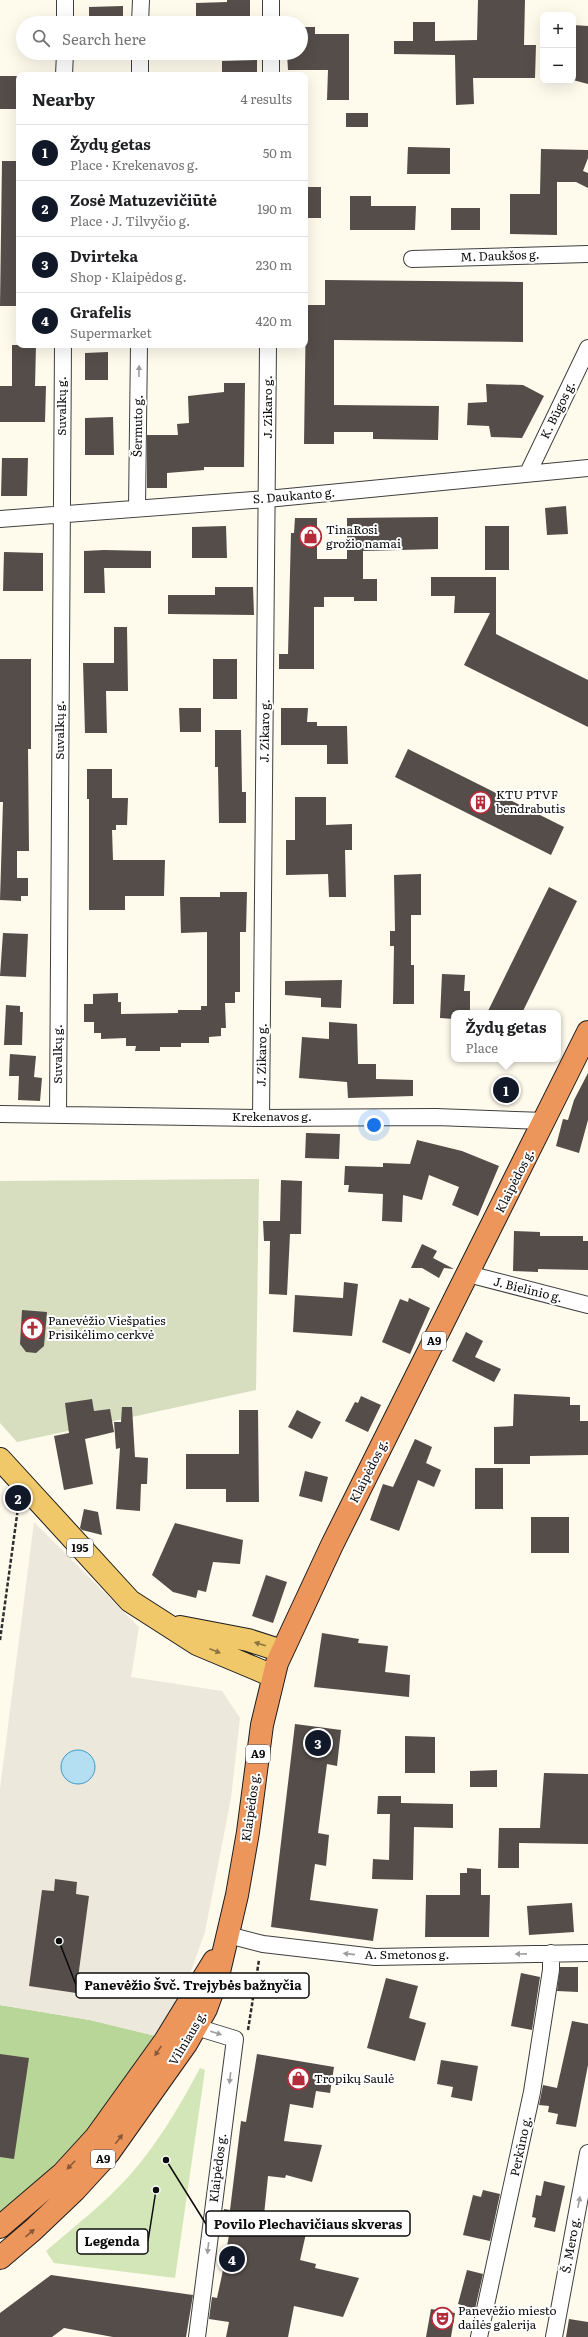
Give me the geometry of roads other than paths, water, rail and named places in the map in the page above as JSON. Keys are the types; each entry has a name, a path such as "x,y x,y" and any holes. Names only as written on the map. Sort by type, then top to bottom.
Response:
{"highway":[{"name":"Klaipėdos g.","path":"228,1935 248,1832 262,1725 273,1676 282,1651 332,1544 545,1121 585,1045"},
{"name":"Vilniaus g.","path":"0,2258 64,2200 108,2154 164,2077 228,1935"},
{"name":"Vilniaus g.","path":"0,2227 59,2177 80,2155 188,2023"}],"main road":[{"name":"195","path":"0,1459 130,1602 149,1616 197,1644 273,1676"},
{"path":"168,1626 248,1640 282,1651"}],"street":[{"path":"65,0 65,16"},
{"path":"140,16 141,0"},
{"path":"271,0 271,16"},
{"path":"64,72 65,60"},
{"path":"140,60 140,72"},
{"path":"271,60 271,72"},
{"name":"M. Daukšos g.","path":"412,259 588,254"},
{"name":"Suvalkų g.","path":"58,1115 63,348"},
{"name":"Šermuto g.","path":"137,508 139,348"},
{"name":"J. Zikaro g.","path":"261,1118 268,348"},
{"name":"K. Būgos g.","path":"528,473 588,348"},
{"name":"S. Daukanto g.","path":"0,520 137,508 267,499 588,468"},
{"name":"Krekenavos g.","path":"0,1114 261,1118 436,1117 545,1121"},
{"name":"J. Bielinio g.","path":"468,1274 588,1305"},
{"name":"A. Smetonos g.","path":"228,1935 263,1944 376,1957 588,1953"},
{"name":"Perkūno g.","path":"479,2337 532,2092 551,1970 551,1953"},
{"name":"Klaipėdos g.","path":"188,2023 235,2039 197,2337"},
{"name":"Š. Mero g.","path":"554,2337 588,2153"}],"water":[{"path":"78,1750 90,1755 95,1767 90,1779 78,1784 66,1779 61,1767 66,1755"}],"place":[{"name":"TinaRosi grožio namai","path":"310,537"},
{"name":"KTU PTVF bendrabutis","path":"480,802"},
{"name":"Žydų getas","path":"506,1090"},
{"name":"Panevėžio Viešpaties Prisikėlimo cerkvė","path":"33,1328"},
{"name":"Zosė Matuzevičiūtė","path":"18,1498"},
{"name":"Dvirteka","path":"318,1743"},
{"name":"Panevėžio Švč. Trejybės bažnyčia","path":"59,1941"},
{"name":"Tropikų Saulė","path":"298,2079"},
{"name":"Povilo Plechavičiaus skveras","path":"166,2160"},
{"name":"Legenda","path":"156,2190"},
{"name":"Grafelis","path":"232,2259"},
{"name":"Panevėžio miesto dailės galerija","path":"442,2318"}]}
